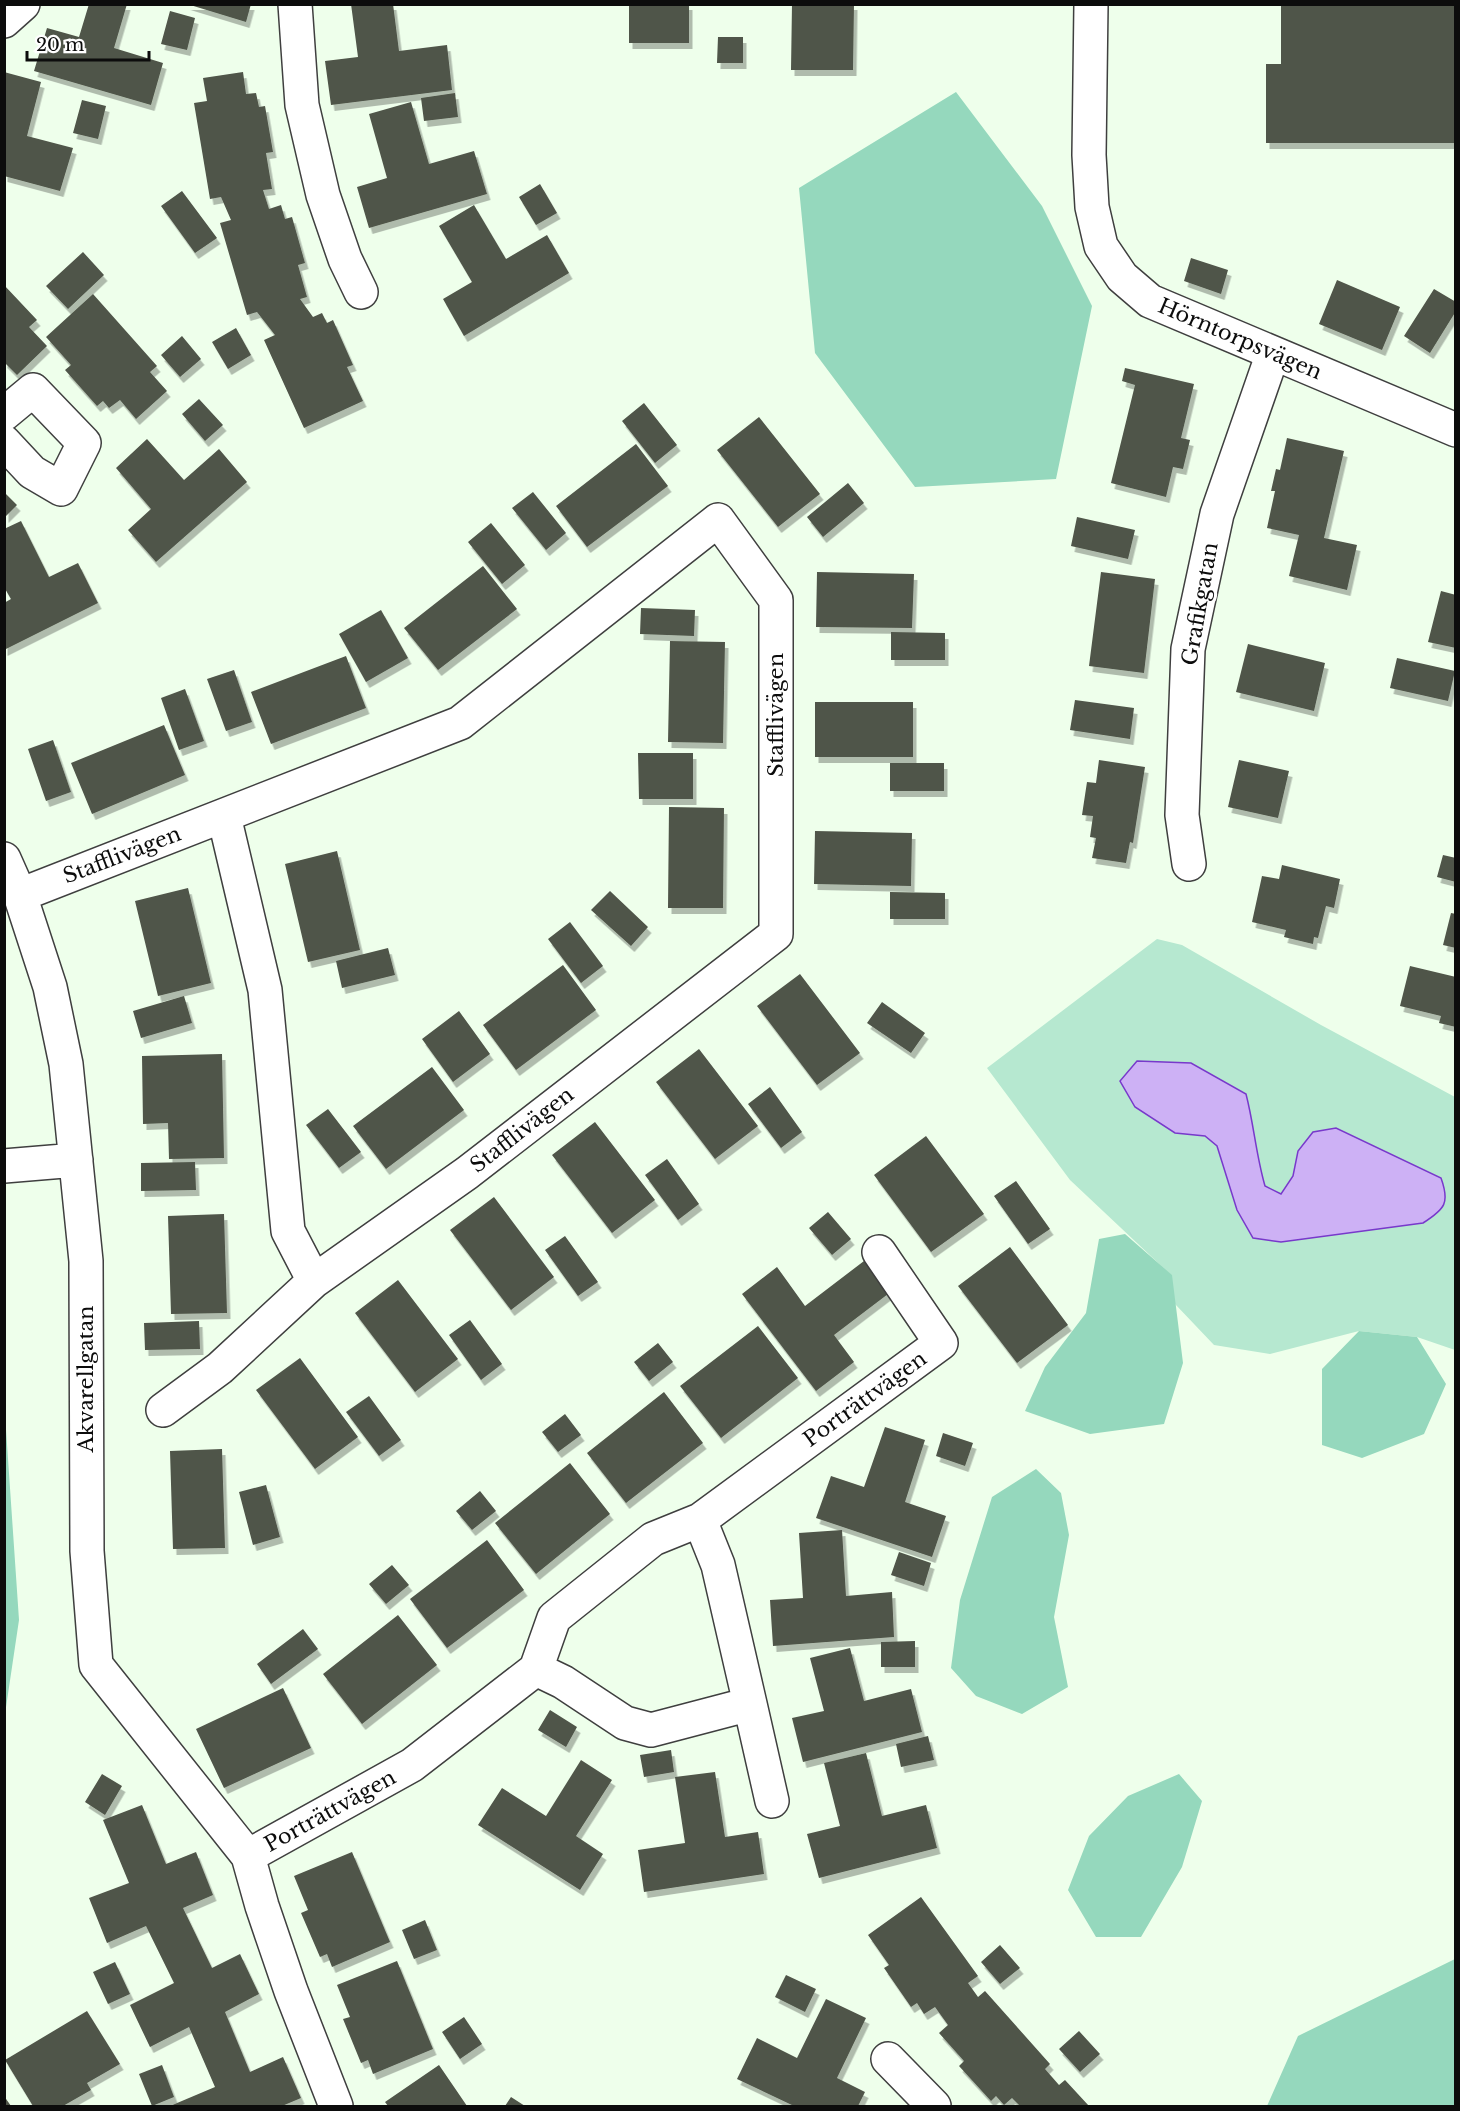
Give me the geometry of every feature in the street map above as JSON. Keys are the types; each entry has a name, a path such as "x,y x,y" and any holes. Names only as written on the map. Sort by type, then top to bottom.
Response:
{"street":[{"path":"4,21 22,4"},
{"path":"295,4 302,105 323,195 345,259 361,292"},
{"name":"Hörntorpsvägen","path":"1091,4 1089,155 1092,207 1101,246 1122,277 1150,301 1455,430"},
{"name":"Grafikgatan","path":"1189,864 1182,815 1188,649 1216,514 1273,353"},
{"path":"4,414 33,390 84,443 61,489 32,472 4,442"},
{"name":"Stafflivägen","path":"20,895 460,723 718,520 776,600 776,934 467,1173 314,1281 220,1368 163,1410"},
{"path":"224,816 265,990 288,1231 314,1281"},
{"name":"Akvarellgatan","path":"4,860 20,895 50,987 64,1053 86,1261 87,1551 96,1665 248,1856"},
{"path":"4,1166 76,1160"},
{"name":"Porträttvägen","path":"336,2106 291,1991 262,1906 248,1856 412,1765 536,1669 554,1618 653,1539 700,1520 941,1343 879,1252"},
{"path":"700,1520 718,1565 772,1801"},
{"path":"536,1669 563,1682 625,1723 651,1730 750,1704"},
{"path":"888,2059 934,2106"}],"green space":[{"path":"956,92 1042,206 1092,306 1056,479 915,487 815,353 799,188"},
{"path":"1157,939 1182,945 1321,1025 1455,1097 1455,1350 1417,1337 1359,1331 1270,1354 1214,1345 1175,1304 1171,1275 1070,1180 987,1068"},
{"path":"1125,1234 1172,1275 1183,1363 1164,1424 1090,1434 1025,1411 1045,1367 1086,1313 1099,1239"},
{"path":"1359,1331 1417,1337 1446,1384 1424,1434 1362,1458 1322,1445 1322,1369"},
{"path":"4,1400 19,1620 5,1714 4,1714"},
{"path":"1036,1469 1061,1493 1069,1535 1054,1617 1068,1687 1022,1714 976,1696 951,1668 960,1600 992,1497"},
{"path":"1179,1774 1202,1801 1182,1867 1141,1937 1096,1937 1068,1890 1089,1836 1128,1796"},
{"path":"1455,1959 1455,2106 1267,2106 1298,2036"}],"shaded area":[{"path":"1137,1061 1191,1063 1246,1094 1265,1186 1281,1194 1293,1176 1298,1151 1313,1132 1336,1128 1441,1178 1445,1194 1444,1205 1423,1223 1281,1242 1253,1238 1237,1210 1217,1146 1205,1136 1175,1133 1135,1107 1120,1081"}],"building":[{"path":"89,4 127,4 114,48 163,63 151,105 34,71 47,28 79,37"},
{"path":"187,4 251,4 246,22"},
{"path":"351,4 393,4 399,51 447,45 452,90 331,105 325,61 358,57"},
{"path":"629,4 689,4 689,43 629,43"},
{"path":"792,4 854,4 853,70 791,70"},
{"path":"1281,4 1456,4 1456,143 1266,143 1266,64 1281,64"},
{"path":"170,11 195,18 187,50 161,44"},
{"path":"718,37 743,37 743,63 717,63"},
{"path":"4,72 41,82 27,136 73,148 60,191 4,176"},
{"path":"243,72 246,94 256,93 259,107 265,106 273,152 266,153 272,189 263,190 269,209 281,205 285,219 292,217 305,263 298,265 307,297 300,299 313,317 322,313 327,323 333,320 353,365 347,367 363,401 304,428 264,340 275,335 257,312 247,315 220,223 231,220 221,197 210,199 194,103 207,101 203,78"},
{"path":"455,93 458,117 424,121 421,98"},
{"path":"82,100 106,106 98,139 73,133"},
{"path":"411,102 429,164 474,151 487,194 369,228 357,187 387,178 369,114"},
{"path":"540,184 557,213 536,225 519,197"},
{"path":"182,191 217,238 195,253 161,206"},
{"path":"474,205 506,259 547,235 569,273 464,336 443,299 472,282 439,226"},
{"path":"83,252 104,275 68,309 46,286"},
{"path":"1191,258 1228,270 1221,294 1184,281"},
{"path":"1337,280 1400,307 1382,350 1319,324"},
{"path":"4,285 37,320 29,327 47,346 17,375 4,362"},
{"path":"1434,289 1456,302 1456,311 1430,353 1404,336"},
{"path":"93,294 157,366 150,372 167,391 136,419 120,400 109,408 103,401 97,406 65,370 71,365 46,337"},
{"path":"236,328 251,355 228,369 212,342"},
{"path":"182,336 201,359 180,377 161,355"},
{"path":"1125,368 1194,384 1181,438 1190,440 1183,469 1173,467 1166,497 1111,483 1135,385 1122,381"},
{"path":"199,399 223,425 205,441 182,414"},
{"path":"644,403 677,445 655,463 622,421"},
{"path":"759,417 820,494 778,527 717,450"},
{"path":"1287,438 1344,451 1324,538 1357,545 1347,590 1289,576 1299,535 1267,528 1275,491 1271,491 1276,469 1280,470"},
{"path":"147,439 184,480 219,449 247,482 156,562 128,530 151,509 116,468"},
{"path":"636,444 668,486 587,547 556,506"},
{"path":"848,483 864,503 823,537 807,517"},
{"path":"533,492 566,533 546,550 512,508"},
{"path":"5,493 17,505 5,517"},
{"path":"1077,517 1135,530 1128,559 1071,546"},
{"path":"21,521 49,577 78,563 98,603 4,650 4,603 11,599 4,587 4,529"},
{"path":"491,523 525,565 502,584 468,542"},
{"path":"483,566 517,609 438,670 404,628"},
{"path":"817,572 914,574 912,628 816,627"},
{"path":"1101,572 1155,579 1144,673 1089,666"},
{"path":"1441,591 1456,595 1456,648 1428,642"},
{"path":"641,608 695,610 694,636 640,634"},
{"path":"381,610 408,658 366,682 339,634"},
{"path":"891,632 945,633 945,660 891,660"},
{"path":"670,641 725,642 723,743 668,742"},
{"path":"1248,644 1325,663 1314,711 1236,692"},
{"path":"346,656 366,708 271,744 251,692"},
{"path":"1397,658 1455,671 1448,701 1390,688"},
{"path":"234,670 252,722 226,731 207,679"},
{"path":"185,689 204,741 179,750 161,698"},
{"path":"1075,700 1134,708 1130,739 1070,730"},
{"path":"815,702 913,702 913,757 815,757"},
{"path":"164,725 185,775 92,814 71,763"},
{"path":"53,740 71,792 46,801 28,749"},
{"path":"638,753 693,753 693,799 639,799"},
{"path":"1099,760 1145,767 1133,843 1130,842 1126,863 1092,858 1096,838 1090,837 1093,816 1082,815 1087,782 1096,783"},
{"path":"1239,760 1289,771 1278,818 1228,807"},
{"path":"890,763 944,763 944,791 890,791"},
{"path":"669,807 724,808 723,908 668,908"},
{"path":"815,831 912,833 911,886 814,884"},
{"path":"337,851 360,950 308,962 285,864"},
{"path":"1443,855 1456,858 1456,882 1437,877"},
{"path":"1282,865 1340,879 1334,908 1326,906 1318,938 1314,937 1313,944 1284,937 1286,930 1252,922 1262,876 1279,879"},
{"path":"188,888 211,983 158,996 135,901"},
{"path":"610,891 648,927 631,946 591,910"},
{"path":"890,892 945,893 945,919 890,919"},
{"path":"1451,913 1456,914 1456,948 1443,945"},
{"path":"570,922 603,966 581,983 548,939"},
{"path":"388,948 395,975 342,988 336,961"},
{"path":"563,965 596,1010 516,1070 483,1025"},
{"path":"1410,966 1456,977 1456,1027 1439,1023 1441,1016 1400,1006"},
{"path":"800,974 860,1053 817,1085 757,1006"},
{"path":"184,996 192,1023 141,1038 133,1011"},
{"path":"882,1002 925,1033 911,1053 867,1023"},
{"path":"459,1011 490,1054 453,1082 422,1039"},
{"path":"699,1049 758,1126 715,1159 656,1082"},
{"path":"222,1054 224,1158 169,1159 168,1123 143,1124 142,1056"},
{"path":"432,1067 464,1110 386,1169 353,1126"},
{"path":"770,1087 802,1132 781,1148 748,1104"},
{"path":"328,1109 361,1152 339,1168 306,1125"},
{"path":"595,1122 655,1200 612,1233 552,1155"},
{"path":"926,1136 984,1214 931,1252 874,1175"},
{"path":"667,1159 699,1204 678,1220 645,1175"},
{"path":"195,1162 196,1190 141,1191 141,1163"},
{"path":"1016,1181 1050,1229 1028,1244 994,1196"},
{"path":"494,1197 554,1277 511,1310 450,1230"},
{"path":"828,1212 851,1239 832,1255 809,1228"},
{"path":"224,1214 227,1313 171,1314 168,1216"},
{"path":"565,1236 598,1282 578,1296 545,1250"},
{"path":"1010,1247 1068,1325 1017,1363 958,1286"},
{"path":"864,1261 888,1294 834,1335 854,1362 816,1391 742,1294 777,1267 805,1306"},
{"path":"398,1280 458,1359 415,1392 355,1313"},
{"path":"470,1320 502,1364 481,1380 449,1335"},
{"path":"199,1321 200,1349 145,1350 144,1323"},
{"path":"758,1326 798,1378 721,1438 680,1386"},
{"path":"658,1343 673,1362 649,1381 634,1362"},
{"path":"300,1358 358,1437 315,1469 256,1390"},
{"path":"664,1392 703,1443 626,1503 587,1453"},
{"path":"369,1396 401,1440 379,1456 346,1412"},
{"path":"565,1414 581,1435 558,1452 542,1432"},
{"path":"885,1427 925,1440 905,1502 946,1516 932,1557 816,1518 831,1476 864,1487"},
{"path":"943,1433 973,1443 965,1466 936,1456"},
{"path":"222,1449 225,1548 173,1549 170,1451"},
{"path":"570,1463 610,1514 536,1574 495,1523"},
{"path":"266,1485 280,1537 253,1545 239,1492"},
{"path":"480,1491 496,1511 472,1530 456,1511"},
{"path":"842,1530 846,1596 892,1592 894,1637 773,1646 770,1600 803,1598 799,1533"},
{"path":"487,1540 524,1590 447,1648 410,1599"},
{"path":"899,1552 931,1563 924,1586 891,1575"},
{"path":"392,1565 409,1585 386,1604 369,1584"},
{"path":"398,1615 437,1665 362,1724 323,1674"},
{"path":"303,1629 318,1649 271,1684 257,1664"},
{"path":"915,1641 915,1667 881,1667 881,1642"},
{"path":"850,1648 864,1701 911,1689 922,1732 803,1762 792,1718 824,1711 810,1658"},
{"path":"283,1688 311,1748 224,1788 196,1729"},
{"path":"550,1710 577,1727 566,1747 538,1730"},
{"path":"928,1736 934,1760 901,1767 896,1744"},
{"path":"671,1750 674,1772 644,1777 640,1755"},
{"path":"866,1753 882,1816 926,1805 937,1848 819,1878 807,1834 840,1826 824,1763"},
{"path":"581,1760 612,1780 576,1836 603,1854 580,1890 478,1825 502,1788 546,1816"},
{"path":"715,1772 725,1837 758,1832 764,1874 644,1892 638,1850 685,1843 675,1777"},
{"path":"102,1774 122,1786 105,1815 85,1802"},
{"path":"142,1805 166,1864 196,1852 213,1895 183,1908 212,1968 240,1954 259,1994 225,2012 250,2072 283,2057 301,2098 282,2106 170,2106 215,2087 189,2027 150,2047 130,2005 174,1983 146,1926 107,1943 89,1898 129,1883 103,1820"},
{"path":"352,1852 390,1942 332,1967 327,1954 320,1957 301,1913 308,1910 294,1876"},
{"path":"921,1897 978,1976 968,1983 978,1997 985,1991 1050,2064 1045,2069 1059,2085 1065,2080 1089,2106 1020,2106 1012,2098 1004,2105 996,2096 991,2101 959,2066 964,2061 939,2033 948,2025 935,2007 924,2014 917,2003 911,2007 884,1968 889,1965 868,1935"},
{"path":"425,1920 437,1950 414,1959 402,1930"},
{"path":"1000,1945 1020,1968 1000,1984 981,1962"},
{"path":"397,1961 433,2049 373,2074 368,2060 361,2063 343,2019 350,2017 337,1985"},
{"path":"115,1962 130,1994 108,2004 93,1972"},
{"path":"786,1975 816,1989 805,2012 775,1997"},
{"path":"826,1999 866,2018 837,2078 865,2092 858,2106 794,2106 737,2079 757,2038 797,2058"},
{"path":"87,2011 120,2064 87,2083 91,2090 63,2106 33,2106 5,2060"},
{"path":"464,2017 482,2044 460,2059 442,2032"},
{"path":"1079,2031 1100,2054 1080,2072 1059,2049"},
{"path":"162,2065 174,2097 152,2106 139,2074"},
{"path":"439,2065 467,2106 388,2106 385,2102"},
{"path":"4,2096 11,2106 4,2106"},
{"path":"511,2097 525,2106 505,2106"}]}
